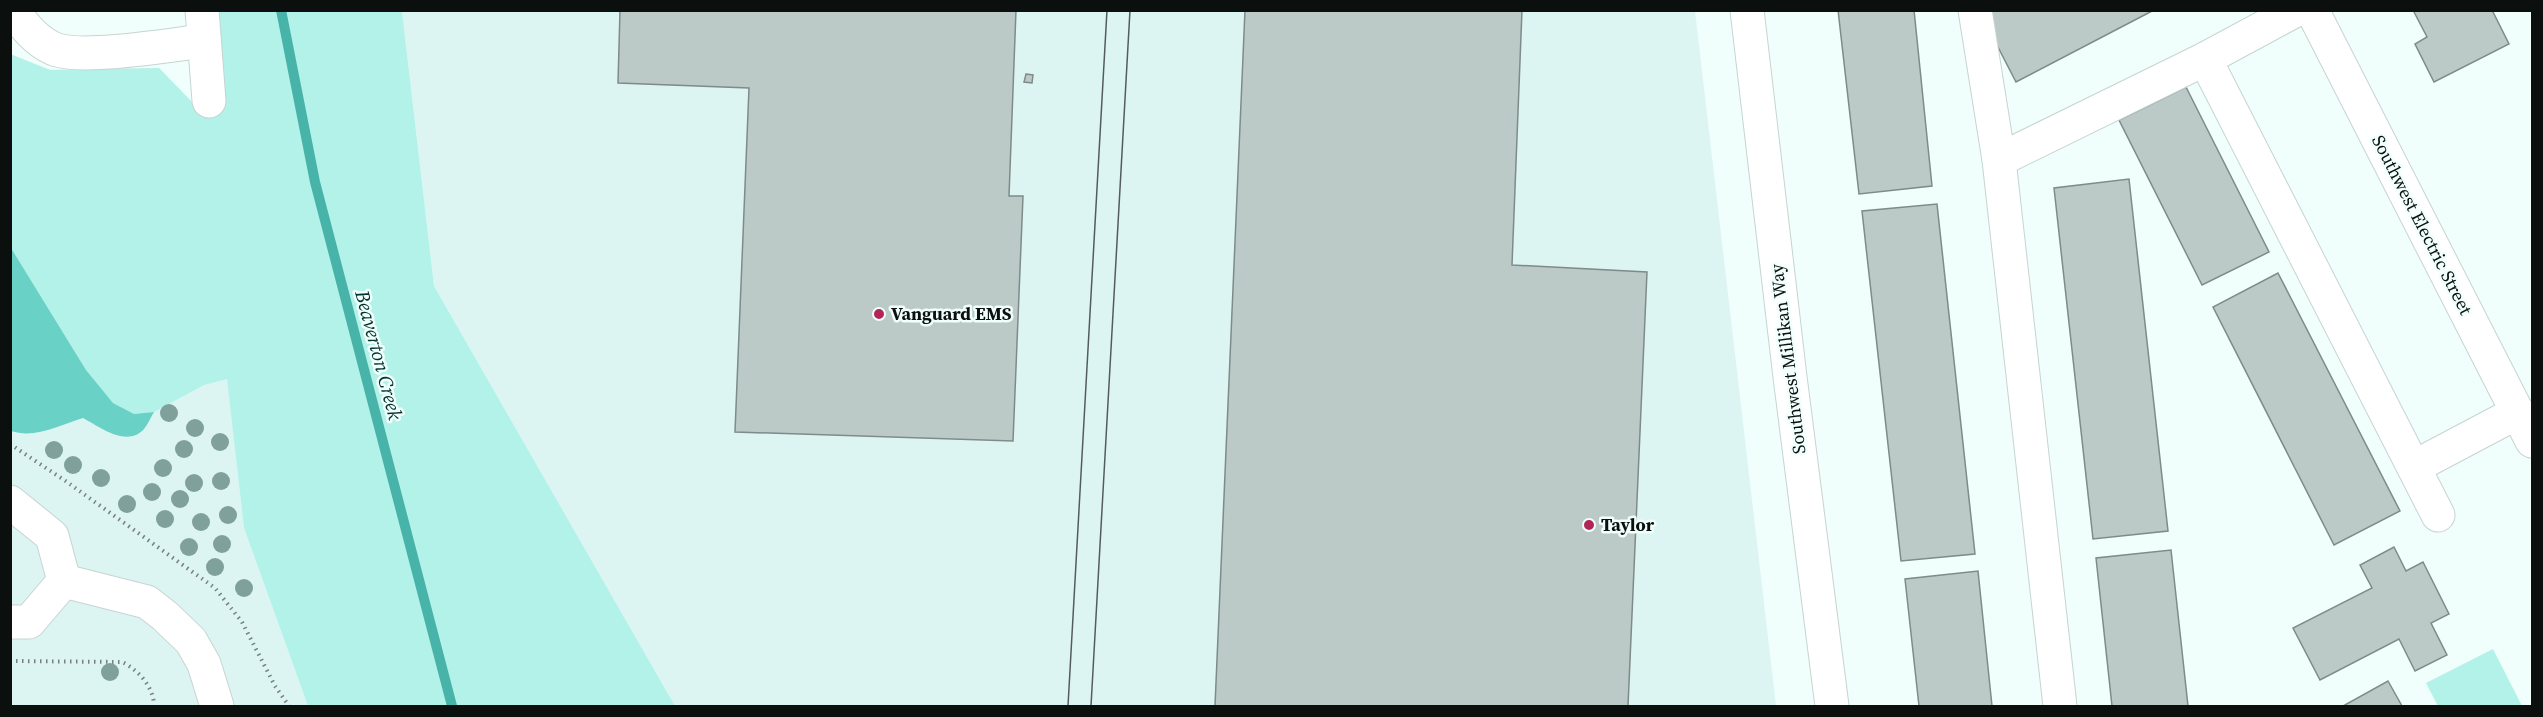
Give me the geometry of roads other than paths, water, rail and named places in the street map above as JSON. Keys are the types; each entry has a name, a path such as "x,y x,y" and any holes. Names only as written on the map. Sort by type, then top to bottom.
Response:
{"street":[{"path":"13,10 33,34 57,50 93,52 203,26 209,100"},
{"name":"Southwest Millikan Way","path":"1748,10 1790,376 1832,706"},
{"path":"1975,10 1999,160 2060,706"},
{"path":"1999,160 2205,59 2296,10"},
{"name":"Southwest Electric Street","path":"2312,10 2525,426"},
{"path":"2205,59 2438,515"},
{"path":"2414,467 2525,426"},
{"path":"10,502 52,536 64,581"},
{"path":"10,622 29,622 64,581"},
{"path":"64,581 147,602 165,616 190,641 204,664 217,706"}],"waterway":[{"name":"Beaverton Creek","path":"281,10 315,182 452,706"}],"tram line":[{"path":"1068,706 1107,10"},
{"path":"1091,706 1130,10"}],"place":[{"name":"Vanguard EMS","path":"879,314"},
{"name":"Taylor","path":"1589,525"}]}
